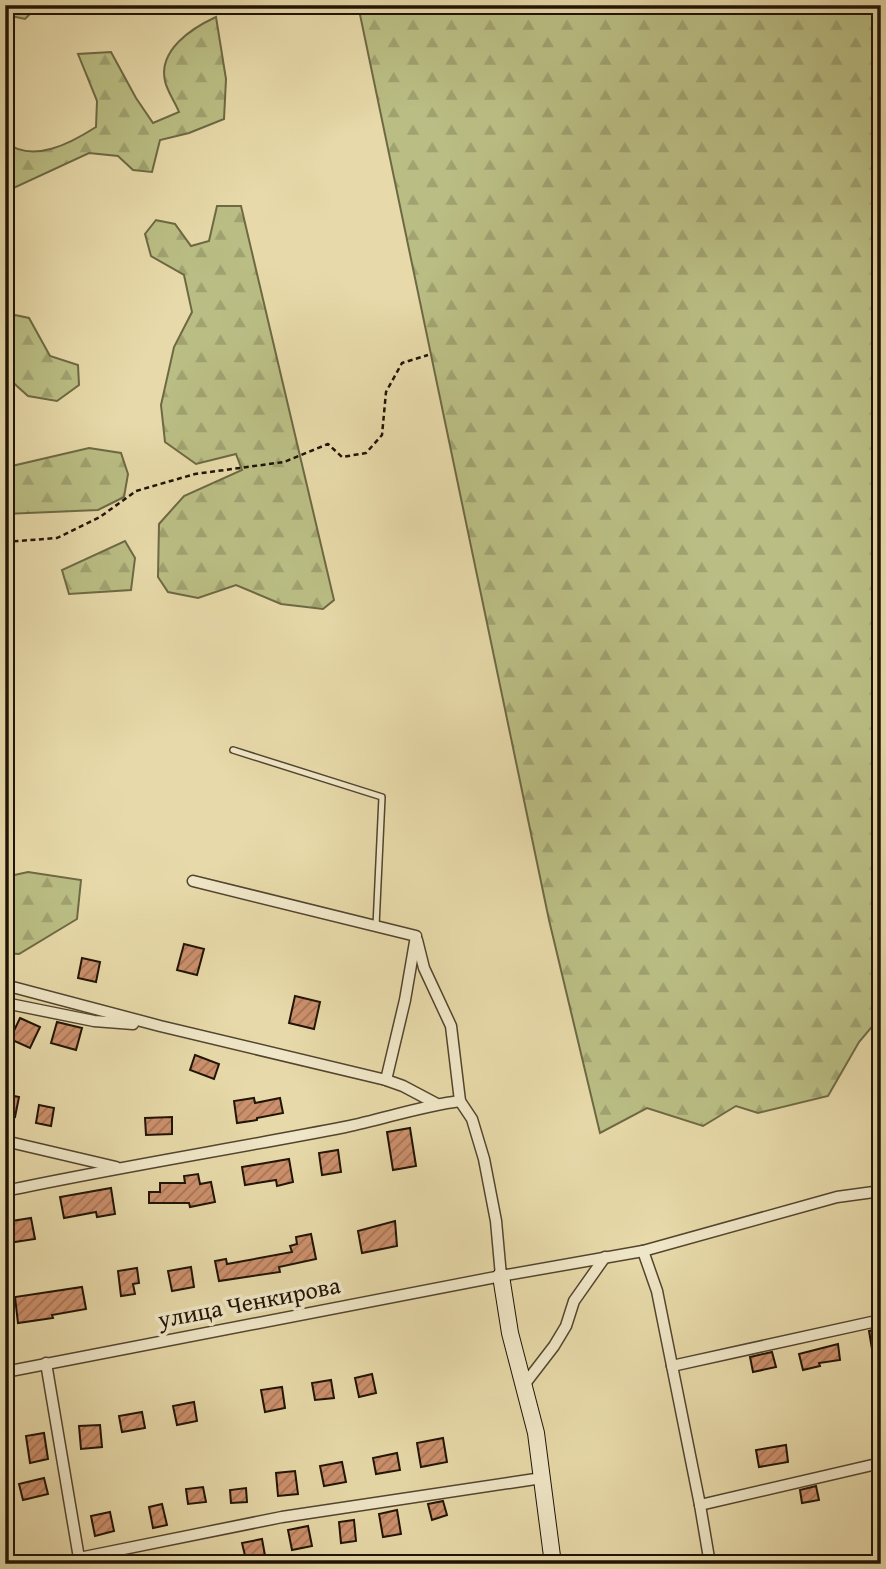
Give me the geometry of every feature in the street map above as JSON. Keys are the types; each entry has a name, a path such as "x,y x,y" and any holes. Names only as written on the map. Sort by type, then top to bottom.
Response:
{"street":[{"path":"193,881 416,936"},
{"path":"386,1080 405,1000 416,936"},
{"path":"416,936 424,968 451,1026 460,1101 472,1119 484,1159 496,1221 510,1333 537,1433 553,1564"},
{"path":"5,985 160,1026 386,1080 437,1104"},
{"path":"5,1003 94,1021 160,1026"},
{"path":"5,1191 118,1167 348,1126 460,1101"},
{"path":"5,1140 118,1167"},
{"name":"улица Ченкирова","path":"5,1371 643,1251 837,1197 881,1191"},
{"path":"643,1251 657,1291 710,1564"},
{"path":"524,1385 554,1346 566,1326 574,1301 605,1257"},
{"path":"672,1366 881,1320"},
{"path":"46,1363 80,1561 282,1517 542,1478"},
{"path":"700,1505 881,1464"}],"lane":[{"path":"233,750 382,797 376,926"}],"path":[{"path":"5,542 57,538 100,517 136,492 195,474 284,462 328,444 342,457 366,453 382,435 386,392 402,363 428,355"}],"green space":[{"path":"5,5 39,5 25,19 6,15"},
{"path":"358,5 881,5 881,1016 859,1042 828,1096 758,1113 736,1106 703,1126 647,1108 600,1133 549,920"},
{"path":"216,17 226,79 224,119 189,133 160,140 152,172 133,170 118,156 89,153 5,192 5,142 16,148 40,151 64,145 96,127 97,101 78,54 111,52 153,123 179,112 165,81 164,70 172,50 187,34"},
{"path":"217,206 241,206 334,600 323,609 281,604 236,585 198,598 168,592 158,577 159,524 184,496 242,470 236,454 196,464 165,442 161,405 174,347 192,312 184,275 151,256 145,234 156,220 175,224 191,246 209,241"},
{"path":"15,315 29,318 50,356 78,365 79,385 57,401 28,396 8,378 5,334"},
{"path":"89,448 121,453 128,474 124,497 98,510 5,514 5,473 12,466"},
{"path":"125,541 135,558 131,590 69,594 62,570"},
{"path":"28,872 81,880 77,919 19,954 5,953 5,877"}],"building":[{"path":"184,944 204,949 197,975 177,970"},
{"path":"82,958 100,962 96,982 78,978"},
{"path":"295,996 320,1002 314,1029 289,1023"},
{"path":"20,1018 40,1027 30,1048 10,1039"},
{"path":"57,1022 82,1028 76,1050 51,1043"},
{"path":"195,1055 219,1064 214,1079 190,1070"},
{"path":"5,1094 19,1097 15,1117 5,1115"},
{"path":"254,1098 255,1103 280,1098 283,1113 237,1123 234,1101"},
{"path":"39,1105 54,1108 51,1126 36,1123"},
{"path":"172,1117 172,1134 146,1135 145,1118"},
{"path":"410,1128 416,1166 393,1170 387,1132"},
{"path":"338,1150 341,1172 322,1175 319,1153"},
{"path":"289,1159 293,1182 277,1186 276,1180 245,1185 242,1167"},
{"path":"198,1174 200,1184 211,1182 215,1202 190,1207 189,1203 149,1203 149,1192 160,1192 160,1183 185,1183 184,1176"},
{"path":"111,1188 115,1214 97,1217 96,1212 64,1218 60,1197"},
{"path":"31,1218 35,1239 8,1243 5,1222"},
{"path":"395,1221 397,1246 362,1253 358,1231"},
{"path":"311,1234 316,1259 279,1267 280,1272 219,1281 215,1261 226,1259 227,1264 292,1252 290,1246 297,1244 296,1237"},
{"path":"191,1267 194,1287 172,1291 168,1271"},
{"path":"137,1268 139,1283 133,1284 135,1294 121,1296 118,1271"},
{"path":"82,1287 86,1309 52,1315 53,1318 18,1323 15,1297"},
{"path":"881,1328 881,1348 872,1349 869,1331"},
{"path":"838,1344 840,1360 819,1363 820,1366 803,1370 799,1354"},
{"path":"772,1352 776,1367 753,1372 750,1357"},
{"path":"372,1374 376,1393 359,1397 355,1378"},
{"path":"331,1380 334,1398 315,1400 312,1383"},
{"path":"282,1387 285,1408 265,1412 261,1390"},
{"path":"194,1402 197,1421 177,1425 173,1406"},
{"path":"142,1412 145,1428 122,1432 119,1416"},
{"path":"100,1425 102,1447 81,1449 79,1426"},
{"path":"44,1433 48,1459 30,1463 26,1436"},
{"path":"443,1438 447,1462 421,1467 417,1443"},
{"path":"786,1445 788,1462 759,1467 756,1450"},
{"path":"397,1453 400,1470 376,1474 373,1458"},
{"path":"342,1462 346,1482 324,1486 320,1466"},
{"path":"295,1471 298,1494 278,1496 276,1473"},
{"path":"44,1478 48,1494 23,1500 19,1484"},
{"path":"816,1486 819,1500 802,1503 800,1490"},
{"path":"203,1487 206,1502 188,1504 186,1489"},
{"path":"246,1488 247,1502 231,1503 230,1490"},
{"path":"443,1501 447,1515 432,1520 428,1504"},
{"path":"162,1504 167,1525 153,1528 149,1507"},
{"path":"397,1510 401,1534 383,1537 379,1514"},
{"path":"110,1512 114,1531 95,1536 91,1516"},
{"path":"354,1520 356,1541 341,1543 339,1522"},
{"path":"308,1526 312,1546 292,1550 288,1530"},
{"path":"262,1539 266,1561 247,1564 242,1543"}]}
